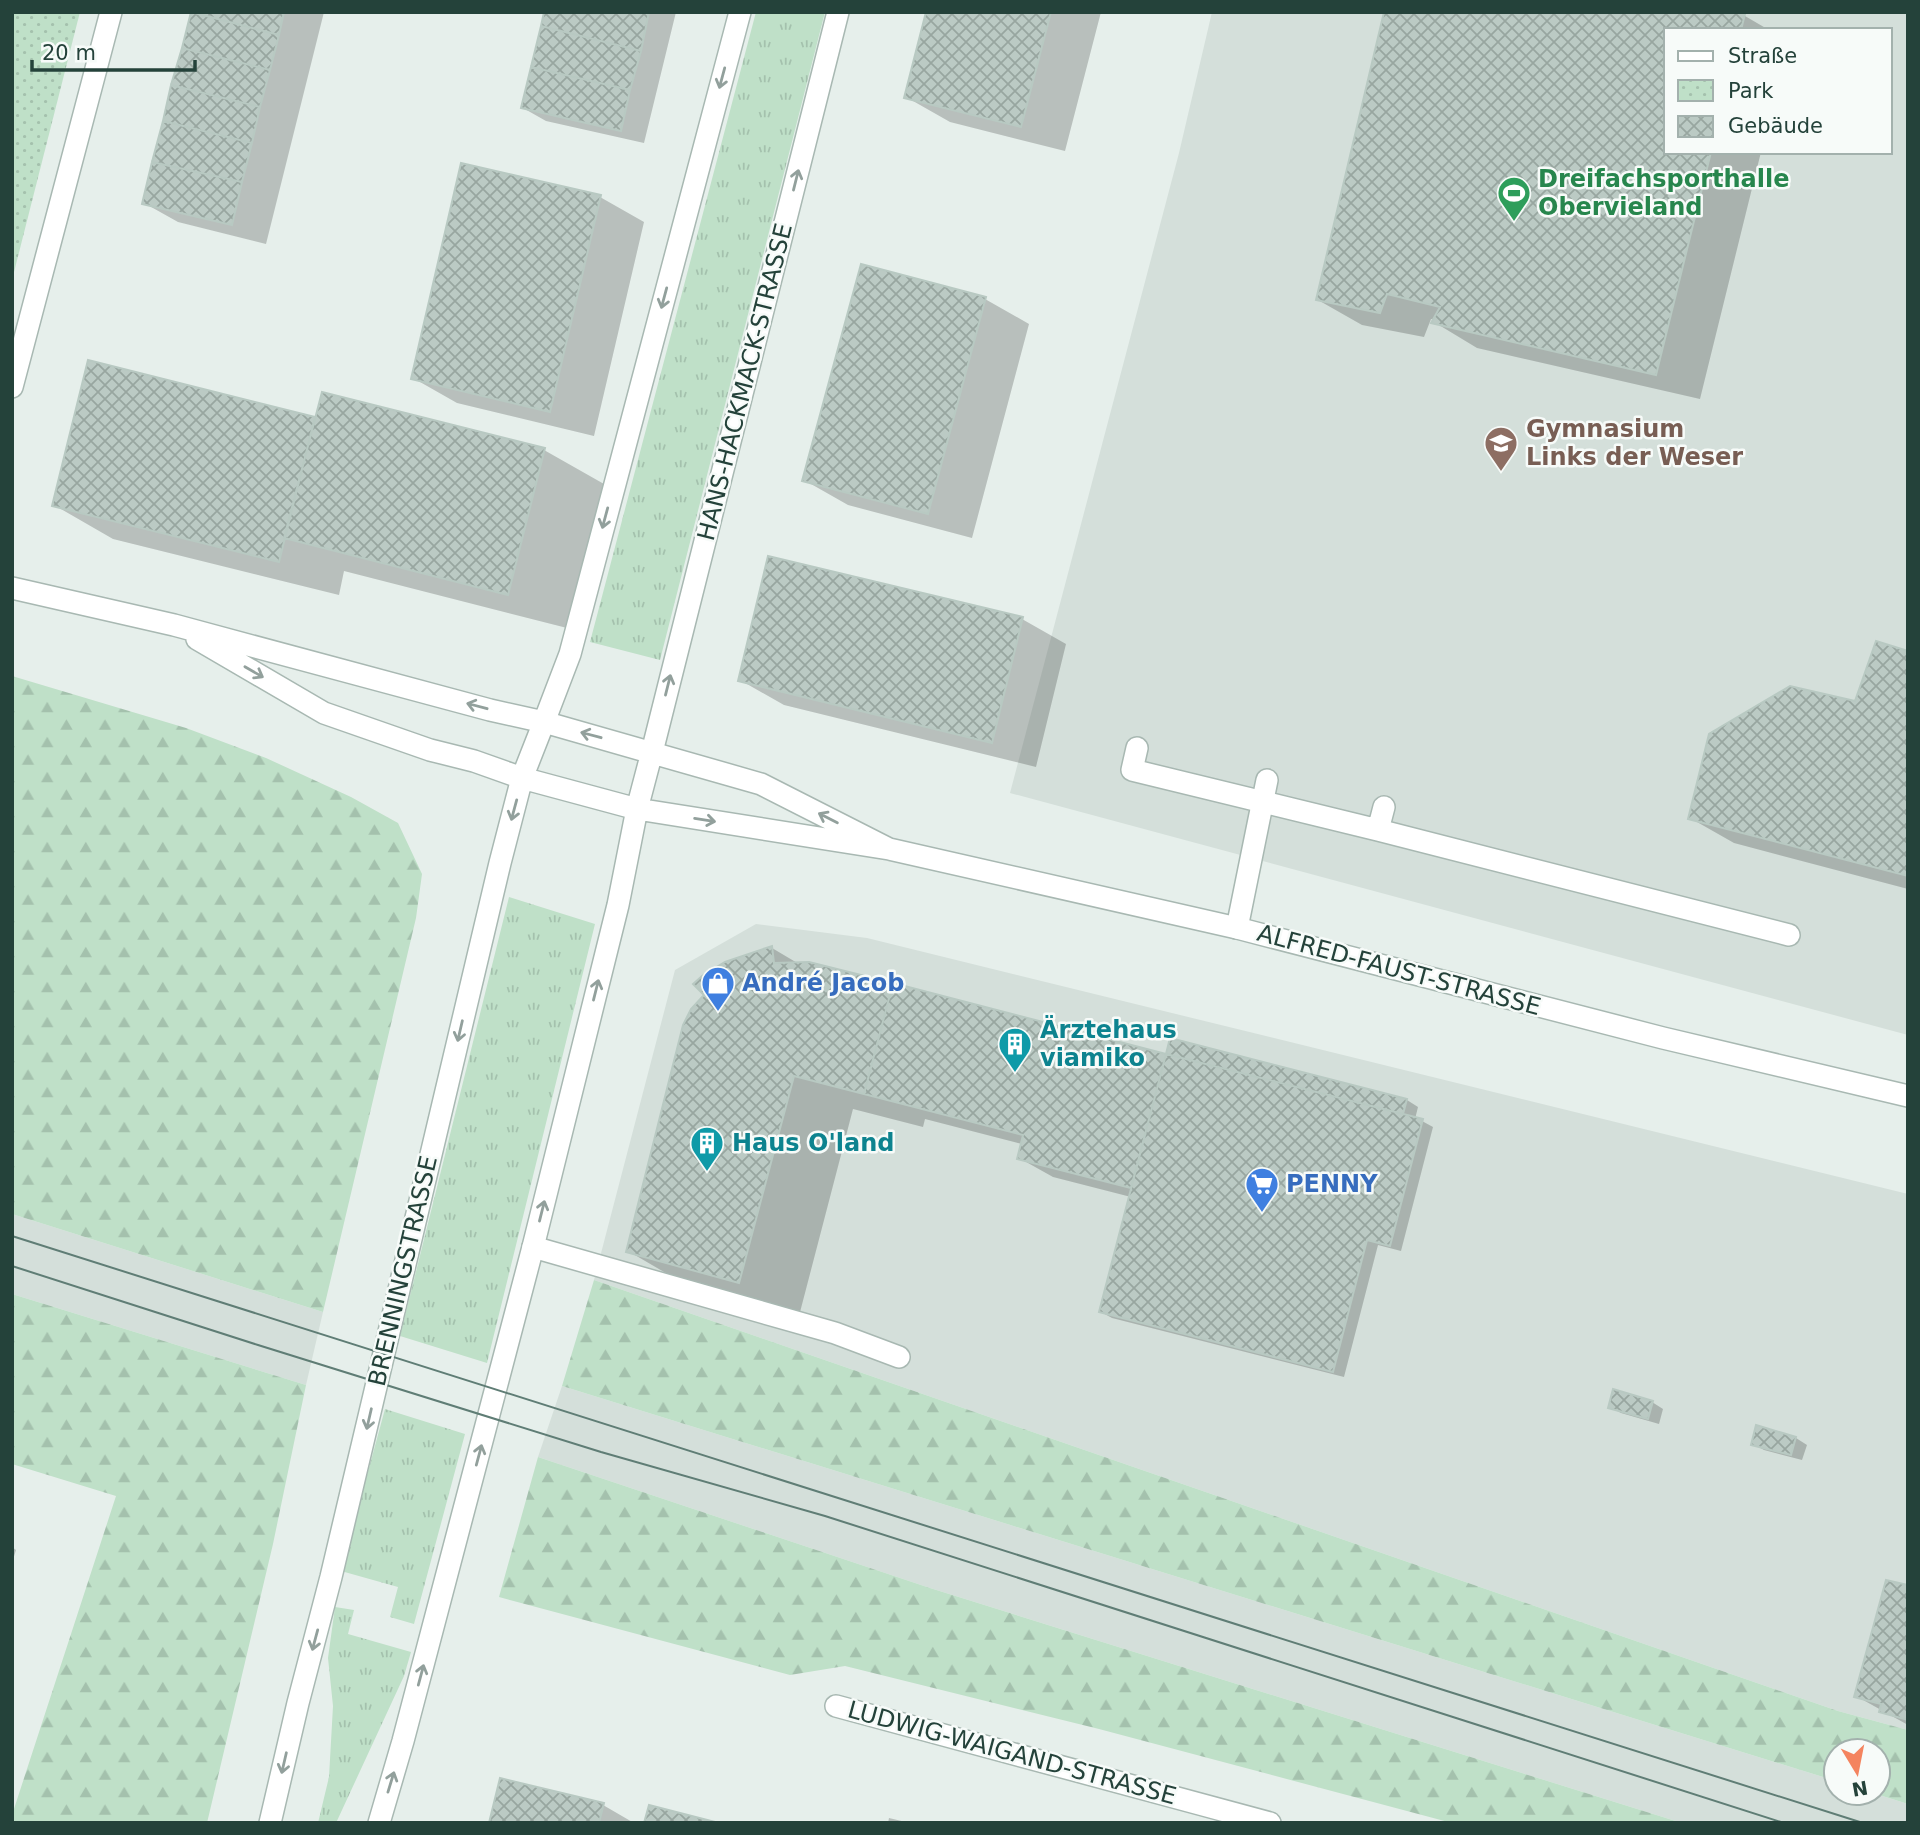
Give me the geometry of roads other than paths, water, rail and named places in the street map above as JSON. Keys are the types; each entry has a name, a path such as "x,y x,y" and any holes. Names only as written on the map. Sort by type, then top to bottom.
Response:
{"street":[{"path":"12,387 111,12"},
{"path":"544,722 570,654 740,12"},
{"name":"HANS-HACKMACK-STRASSE","path":"652,752 838,12"},
{"name":"ALFRED-FAUST-STRASSE","path":"12,588 174,625 544,722 761,784 889,849"},
{"name":"ALFRED-FAUST-STRASSE","path":"174,625 324,713 522,778 638,809 889,849 1237,928 1663,1038 1908,1096"},
{"name":"BRENNINGSTRASSE","path":"270,1823 494,890 522,778 544,722"},
{"path":"1137,748 1132,770 1789,934"},
{"path":"379,1823 533,1247 618,905 652,752"},
{"path":"1237,928 1267,779"},
{"path":"1378,830 1384,807"},
{"path":"533,1247 822,1330 899,1357"},
{"name":"LUDWIG-WAIGAND-STRASSE","path":"836,1706 1270,1823"}],"tram line":[{"path":"12,1236 1863,1823"},
{"path":"12,1266 601,1452 825,1516 1784,1823"}],"place":[{"name":"Dreifachsporthalle Obervieland","path":"1514,223"},
{"name":"Gymnasium Links der Weser","path":"1501,473"},
{"name":"André Jacob","path":"718,1013"},
{"name":"Ärztehaus viamiko","path":"1015,1074"},
{"name":"Haus O'land","path":"707,1173"},
{"name":"PENNY","path":"1262,1214"}]}
